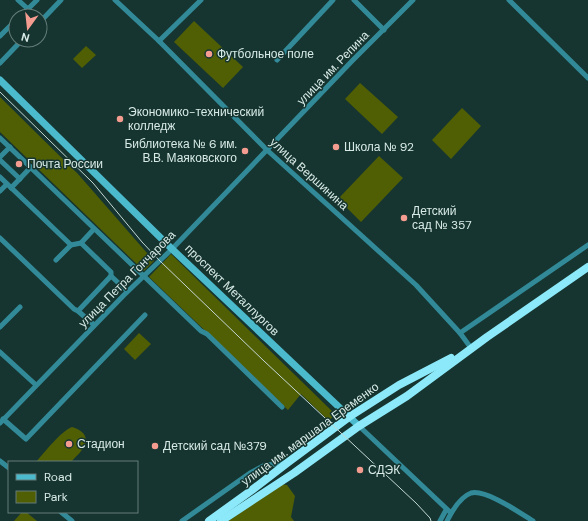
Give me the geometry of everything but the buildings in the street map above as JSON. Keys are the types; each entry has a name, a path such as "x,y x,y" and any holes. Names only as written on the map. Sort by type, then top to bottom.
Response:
{"highway":[{"name":"улица им. маршала Еременко","path":"221,521 359,426 407,396 471,348 588,267"},
{"name":"улица им. маршала Еременко","path":"209,521 349,417 400,385 471,348"},
{"path":"400,385 403,387 407,396"},
{"path":"287,463 287,467 290,471 294,472"}],"main road":[{"name":"проспект Металлургов","path":"0,80 172,249 359,426"}],"street":[{"path":"18,0 27,8"},
{"path":"29,8 36,0"},
{"path":"48,14 61,0"},
{"name":"улица Вершинина","path":"115,0 159,41 267,150 414,284 460,333 471,348"},
{"path":"159,41 201,0"},
{"path":"277,60 333,0"},
{"path":"354,0 384,30"},
{"name":"улица им. Репина","path":"267,150 413,0"},
{"path":"509,0 588,78"},
{"path":"0,36 8,28"},
{"path":"0,63 14,48"},
{"path":"0,138 282,407"},
{"path":"10,147 0,159 20,179"},
{"name":"улица Петра Гончарова","path":"2,421 127,292 172,249 267,150"},
{"path":"0,191 20,179 31,167"},
{"path":"0,177 71,245"},
{"path":"56,260 71,245 81,242 94,229"},
{"path":"0,238 74,309 94,326"},
{"path":"81,242 111,272 111,276 127,292"},
{"path":"460,333 588,245"},
{"path":"78,311 111,276"},
{"path":"0,327 20,307"},
{"path":"2,421 26,439 145,315"},
{"path":"0,352 36,385"},
{"name":"проспект Металлургов","path":"359,426 446,510 451,513"},
{"path":"0,461 8,467"},
{"path":"182,521 250,473 265,466 287,463"},
{"path":"447,521 451,513 462,499 471,493 478,492 490,496 533,521"},
{"path":"440,521 446,510"},
{"path":"62,513 72,521"}],"green space":[{"name":"Футбольное поле","path":"194,21 243,67 223,88 174,42"},
{"path":"86,46 96,55 82,68 73,59"},
{"path":"360,83 398,117 382,134 345,99"},
{"path":"0,97 78,174 154,261 144,271 0,132"},
{"path":"462,108 481,126 451,159 432,140"},
{"path":"379,156 403,178 361,222 338,199"},
{"path":"171,254 335,414 329,421 301,394 288,410 149,277"},
{"path":"139,333 151,344 135,360 124,349"},
{"name":"Стадион","path":"72,427 78,429 85,437 85,445 80,453 72,461 37,461 58,437"},
{"path":"281,484 287,485 295,496 291,517 294,521 228,521"},
{"path":"21,513 27,513 37,521 14,521"}],"tram line":[{"path":"0,92 93,183 142,242 160,261 264,361 416,503 431,521"}],"place":[{"name":"Футбольное поле","path":"209,54"},
{"name":"Экономико-технический колледж","path":"120,119"},
{"name":"Школа № 92","path":"336,147"},
{"name":"Библиотека № 6 им. В.В. Маяковского","path":"245,151"},
{"name":"Почта России","path":"19,164"},
{"name":"Детский сад № 357","path":"404,218"},
{"name":"Стадион","path":"69,444"},
{"name":"Детский сад №379","path":"155,446"},
{"name":"СДЭК","path":"360,470"}]}
